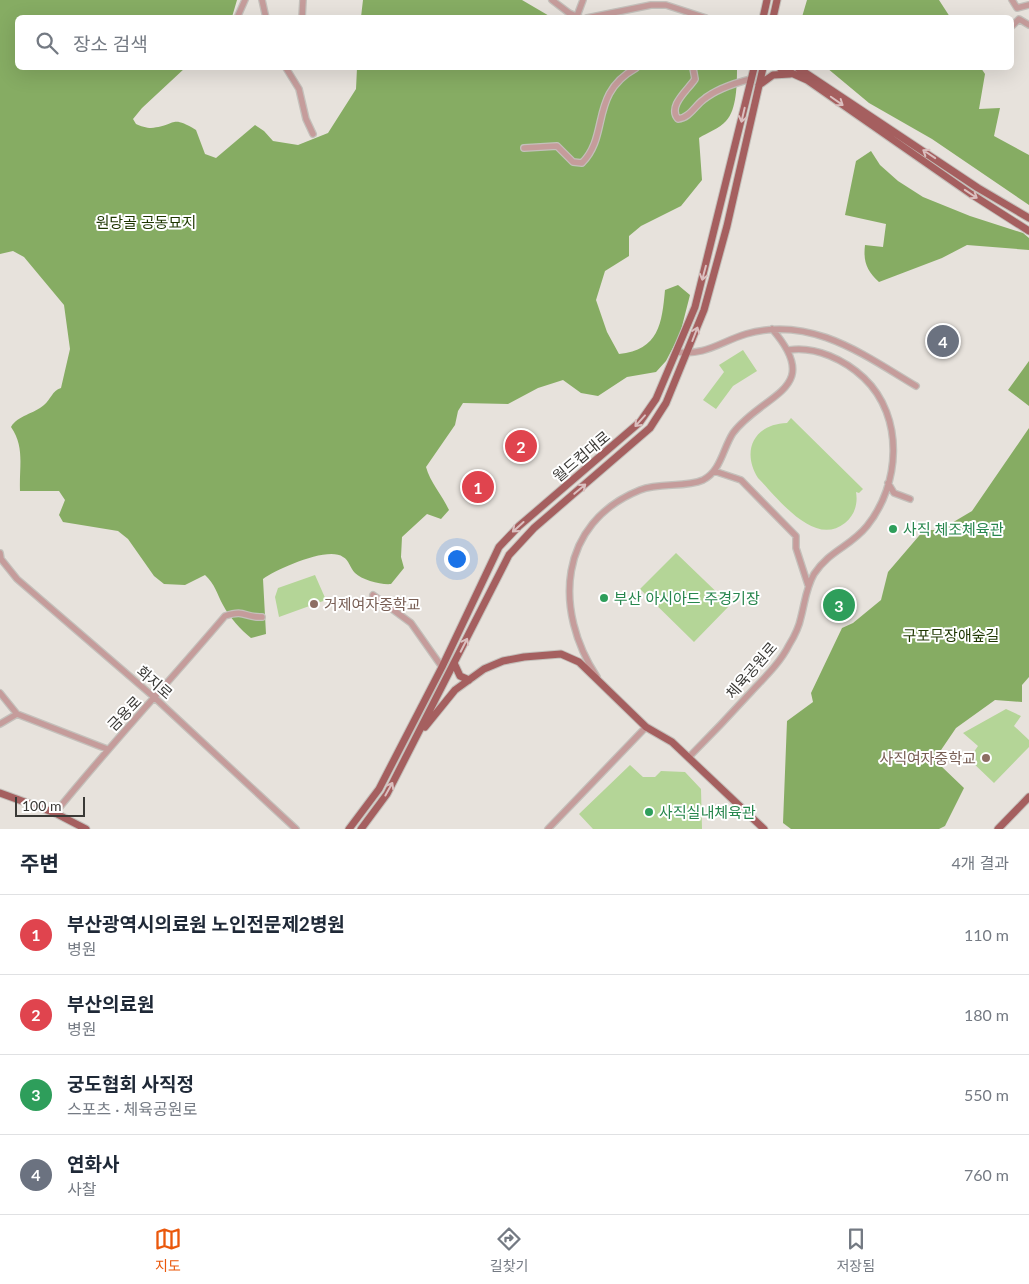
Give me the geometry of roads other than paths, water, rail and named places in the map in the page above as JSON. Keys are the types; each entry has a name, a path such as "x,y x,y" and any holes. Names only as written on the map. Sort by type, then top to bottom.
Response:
{"main road":[{"path":"764,15 767,0"},
{"path":"774,15 777,0"},
{"name":"월드컵대로","path":"349,829 379,789 442,667 502,542 640,422 656,399 677,352 697,298 753,70"},
{"name":"월드컵대로","path":"361,829 368,826 387,794 509,555 518,542 650,428 666,403 704,310 724,235 763,70"},
{"path":"805,70 978,188 1029,218"},
{"path":"759,85 773,75 796,71 810,74"},
{"path":"796,71 1029,231"},
{"path":"415,739 442,703 484,669 503,661 561,654 579,662 598,678 646,727 672,742 764,829"},
{"path":"454,663 460,676 469,680"},
{"path":"0,793 55,813 86,829"},
{"path":"998,829 1029,798"}],"street":[{"path":"238,15 245,0"},
{"path":"262,0 265,15"},
{"path":"302,15 303,0"},
{"path":"552,0 575,15"},
{"path":"579,15 583,0"},
{"path":"1012,0 1017,8 1029,5"},
{"path":"602,15 651,5 666,5 697,15"},
{"path":"1014,24 1019,20 1029,25"},
{"path":"287,70 299,89 306,119 313,134"},
{"path":"524,148 557,146 576,164 582,163 592,148 604,101 624,74 632,70"},
{"path":"693,70 695,78 674,108 678,119 690,113 704,99 727,87 751,79"},
{"path":"677,352 687,354 703,352 747,334 772,329 810,332 838,341 916,386"},
{"path":"598,678 575,634 568,603 570,575 575,553 592,525 616,504 641,490 672,483 696,482 714,471 726,445 742,422 760,407 777,397 788,384 792,367 789,350 772,329"},
{"name":"체육공원로","path":"689,758 783,656 801,620 808,585 830,555 852,541 867,526 879,506 888,483 894,458 893,434 886,410 874,389 851,366 837,359 808,350 789,350"},
{"path":"714,471 741,480 796,536 796,548 808,585"},
{"path":"888,483 894,493 910,499"},
{"name":"화지로","path":"0,553 1,559 17,579 156,698 296,829"},
{"path":"373,595 412,623 442,667"},
{"name":"금용로","path":"55,813 107,749 156,698 224,616 239,611 254,617 262,617"},
{"path":"0,693 17,714 107,749"},
{"path":"0,724 17,714"},
{"path":"548,829 646,727"}],"place":[{"name":"연화사","path":"943,341"},
{"name":"부산의료원","path":"521,446"},
{"name":"부산광역시의료원 노인전문제2병원","path":"478,487"},
{"name":"사직 체조체육관","path":"893,529"},
{"name":"부산 아시아드 주경기장","path":"604,598"},
{"name":"거제여자중학교","path":"314,604"},
{"name":"궁도협회 사직정","path":"839,605"},
{"name":"사직여자중학교","path":"986,758"},
{"name":"사직실내체육관","path":"649,812"}],"park label":[{"name":"원당골 공동묘지","path":"146,222"},
{"name":"구포무장애숲길","path":"951,635"}]}
